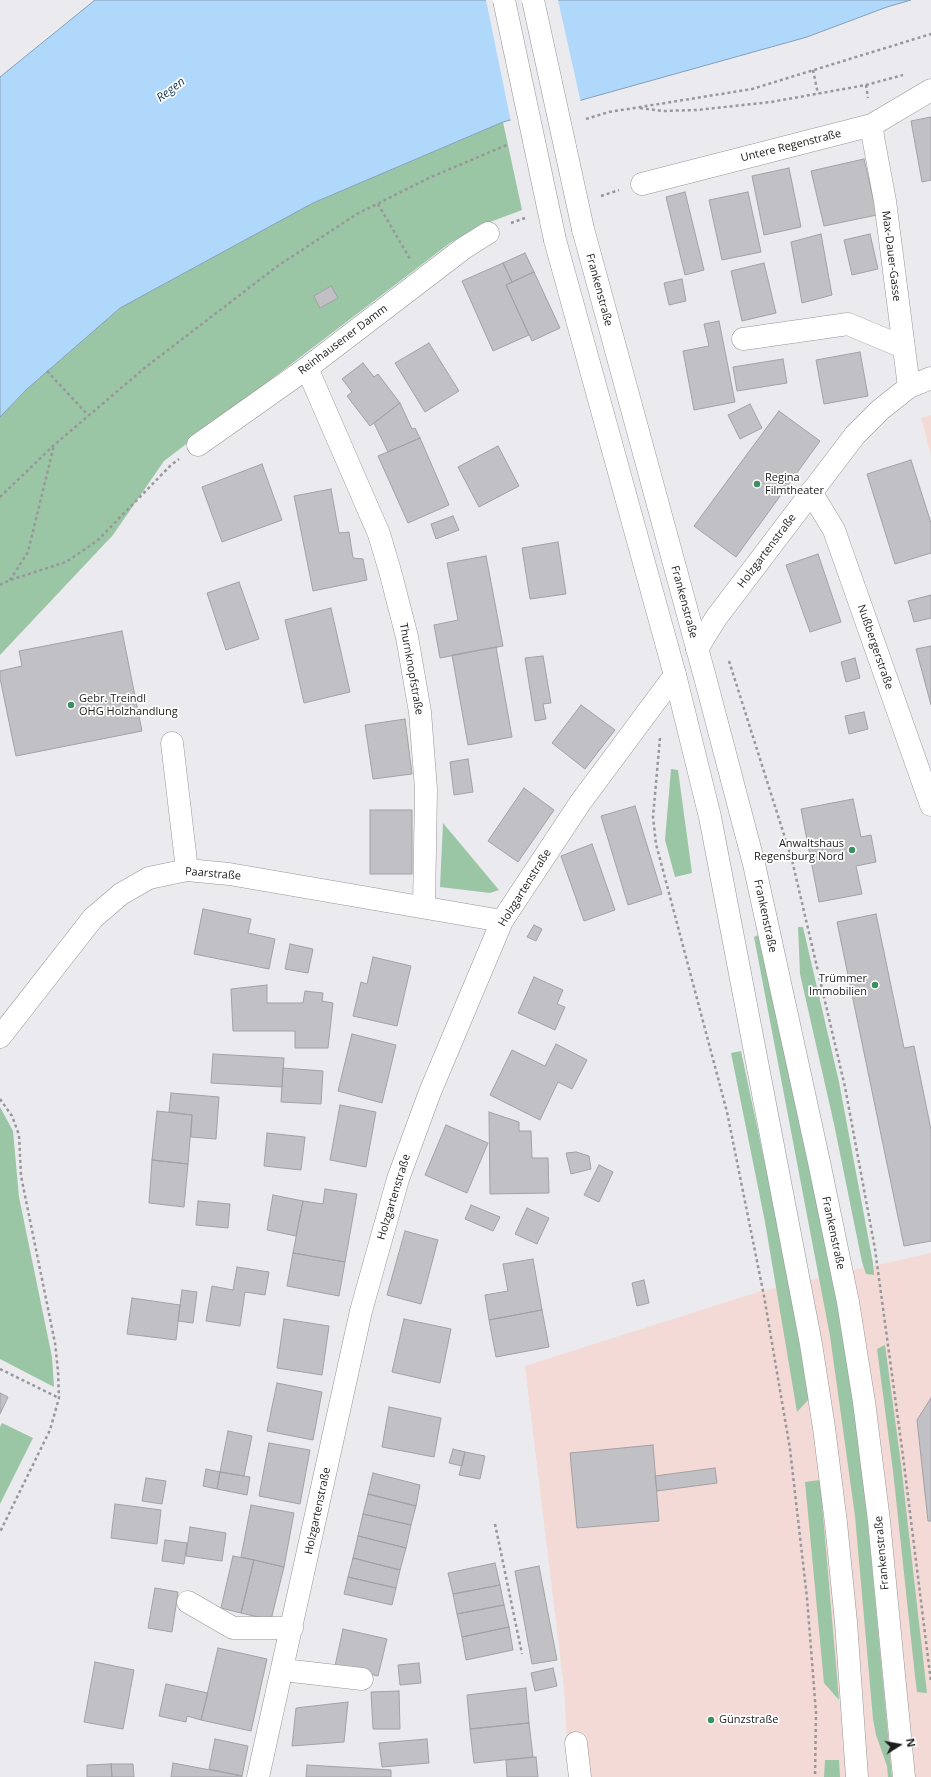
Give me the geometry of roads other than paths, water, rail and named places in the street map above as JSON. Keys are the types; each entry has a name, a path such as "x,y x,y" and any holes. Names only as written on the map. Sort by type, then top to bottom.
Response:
{"street":[{"path":"504,0 555,240 675,675 710,817 811,1344 836,1523 846,1622 857,1777"},
{"name":"Frankenstraße","path":"533,0 583,229 754,864 848,1302 864,1402 879,1520 904,1777"},
{"name":"Untere Regenstraße","path":"642,184 872,125 931,90"},
{"name":"Max-Dauer-Gasse","path":"872,125 885,201 909,387"},
{"name":"Reinhausener Damm","path":"198,445 307,368 464,248 488,233"},
{"path":"743,339 848,324 903,347"},
{"name":"Thurnknopfstraße","path":"307,368 379,534 407,637 420,712 426,789 424,907"},
{"name":"Holzgartenstraße","path":"697,649 716,618 855,435 880,410 909,387 931,378"},
{"name":"Nußbergerstraße","path":"812,492 834,530 931,804"},
{"name":"Holzgartenstraße","path":"258,1777 361,1311 398,1179 430,1092 502,921 580,803 675,675"},
{"path":"172,743 187,870"},
{"name":"Paarstraße","path":"0,1037 93,918 121,894 149,878 187,870 229,874 424,907"},
{"path":"424,907 502,921"},
{"path":"188,1602 233,1628 292,1628"},
{"path":"282,1670 362,1679"},
{"path":"576,1743 580,1777"}],"water":[{"name":"Regen","path":"95,0 911,0 887,7 807,37 503,122 313,203 120,308 27,389 0,417 0,77"}],"place":[{"name":"Regina Filmtheater","path":"757,484"},
{"name":"Gebr. Treindl OHG Holzhandlung","path":"71,705"},
{"name":"Anwaltshaus Regensburg Nord","path":"852,850"},
{"name":"Trümmer Immobilien","path":"875,985"},
{"name":"Günzstraße","path":"711,1720"}]}
